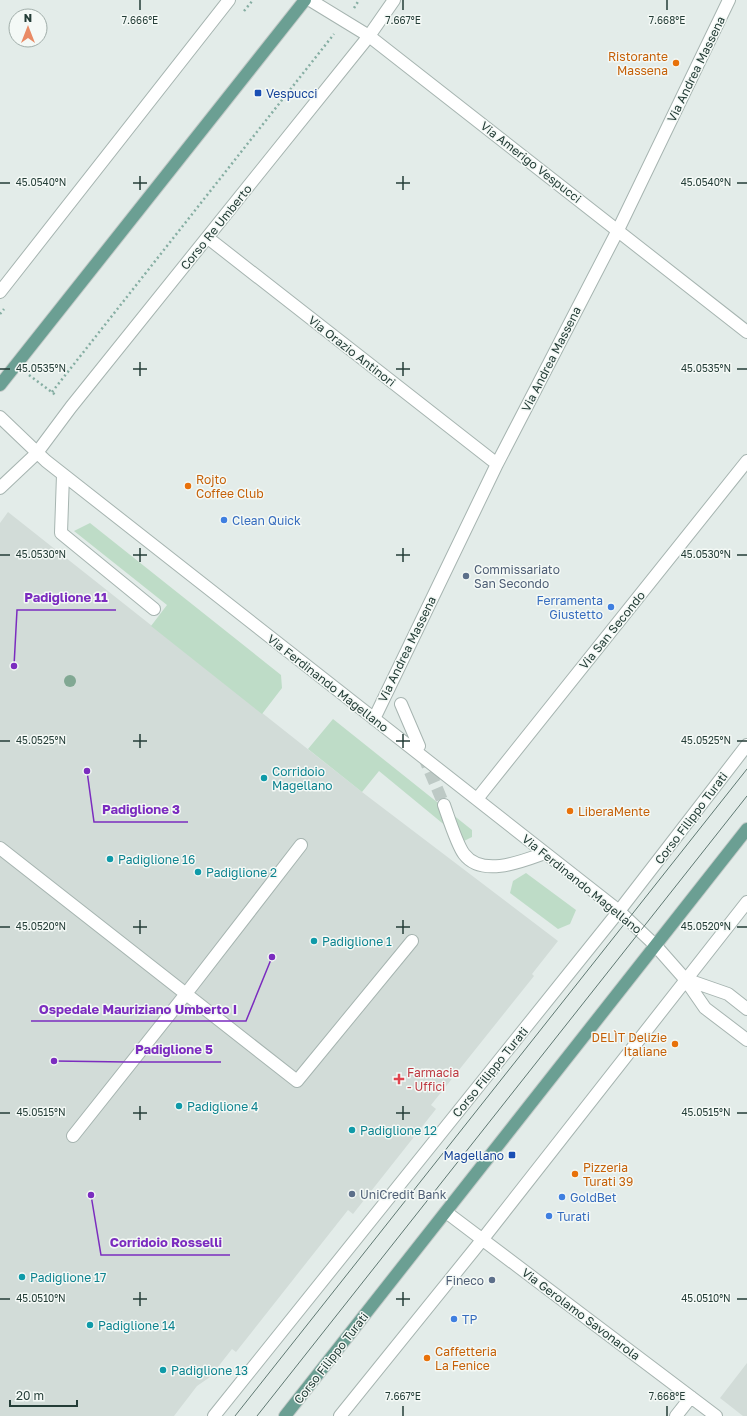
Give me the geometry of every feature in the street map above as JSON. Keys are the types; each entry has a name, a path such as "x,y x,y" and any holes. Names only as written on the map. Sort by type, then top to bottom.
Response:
{"main road":[{"path":"0,385 305,0"},
{"name":"Corso Filippo Turati","path":"285,1416 747,829"}],"street":[{"path":"0,292 229,0"},
{"name":"Via Amerigo Vespucci","path":"310,0 369,36 747,332"},
{"name":"Corso Re Umberto","path":"0,488 36,454 71,407 369,36 394,0"},
{"name":"Via Andrea Massena","path":"374,718 497,464 618,230 729,0"},
{"name":"Via Orazio Antinori","path":"208,238 497,464"},
{"name":"Via Ferdinando Magellano","path":"0,417 36,454 619,911 655,945 685,979 705,1008 747,1040"},
{"name":"Via San Secondo","path":"477,799 747,461"},
{"path":"63,475 61,533 154,609"},
{"path":"401,704 420,746"},
{"name":"Corso Filippo Turati","path":"214,1416 619,911 747,745"},
{"path":"444,805 464,854 482,866 516,864 545,853"},
{"path":"73,1136 185,995 301,845"},
{"path":"0,848 297,1082 412,941"},
{"path":"340,1416 482,1240 685,979 747,902"},
{"path":"685,979 728,994 747,1009"},
{"name":"Via Gerolamo Savonarola","path":"446,1212 716,1416"},
{"path":"676,1416 691,1397"}],"path":[{"path":"52,392 360,0"}],"shaded area":[{"path":"8,512 362,792 558,941 532,974 534,976 431,1105 436,1109 353,1214 348,1210 236,1352 232,1349 210,1377 197,1386 174,1416 0,1416 0,523"},
{"path":"747,1363 747,1416 743,1416 720,1398"}],"green space":[{"path":"90,523 281,675 282,688 262,714 151,626 167,605 74,531"},
{"path":"333,719 472,830 472,837 464,841 379,771 362,792 308,749"},
{"path":"526,873 576,910 570,924 558,929 510,893 513,881"}],"tunnel":[{"path":"423,755 444,805"}],"tram line":[{"path":"235,1416 747,769"},
{"path":"257,1416 747,796"}],"place":[{"name":"Ristorante Massena","path":"676,63"},
{"name":"Vespucci","path":"258,93"},
{"name":"Rojto Coffee Club","path":"188,486"},
{"name":"Clean Quick","path":"224,520"},
{"name":"Commissariato San Secondo","path":"466,576"},
{"name":"Ferramenta Giustetto","path":"611,607"},
{"name":"Padiglione 11","path":"14,666"},
{"name":"Padiglione 3","path":"87,771"},
{"name":"Corridoio Magellano","path":"264,778"},
{"name":"LiberaMente","path":"570,811"},
{"name":"Padiglione 16","path":"110,859"},
{"name":"Padiglione 2","path":"198,872"},
{"name":"Padiglione 1","path":"314,941"},
{"name":"Ospedale Mauriziano Umberto I","path":"272,957"},
{"name":"DELÌT Delizie Italiane","path":"675,1044"},
{"name":"Padiglione 5","path":"54,1061"},
{"name":"Farmacia - Uffici","path":"399,1079"},
{"name":"Padiglione 4","path":"179,1106"},
{"name":"Padiglione 12","path":"352,1130"},
{"name":"Magellano","path":"512,1155"},
{"name":"Pizzeria Turati 39","path":"575,1174"},
{"name":"UniCredit Bank","path":"352,1194"},
{"name":"Corridoio Rosselli","path":"91,1195"},
{"name":"GoldBet","path":"562,1197"},
{"name":"Turati","path":"549,1216"},
{"name":"Padiglione 17","path":"22,1277"},
{"name":"Fineco","path":"492,1280"},
{"name":"TP","path":"454,1319"},
{"name":"Padiglione 14","path":"90,1325"},
{"name":"Caffetteria La Fenice","path":"427,1358"},
{"name":"Padiglione 13","path":"163,1370"}]}
